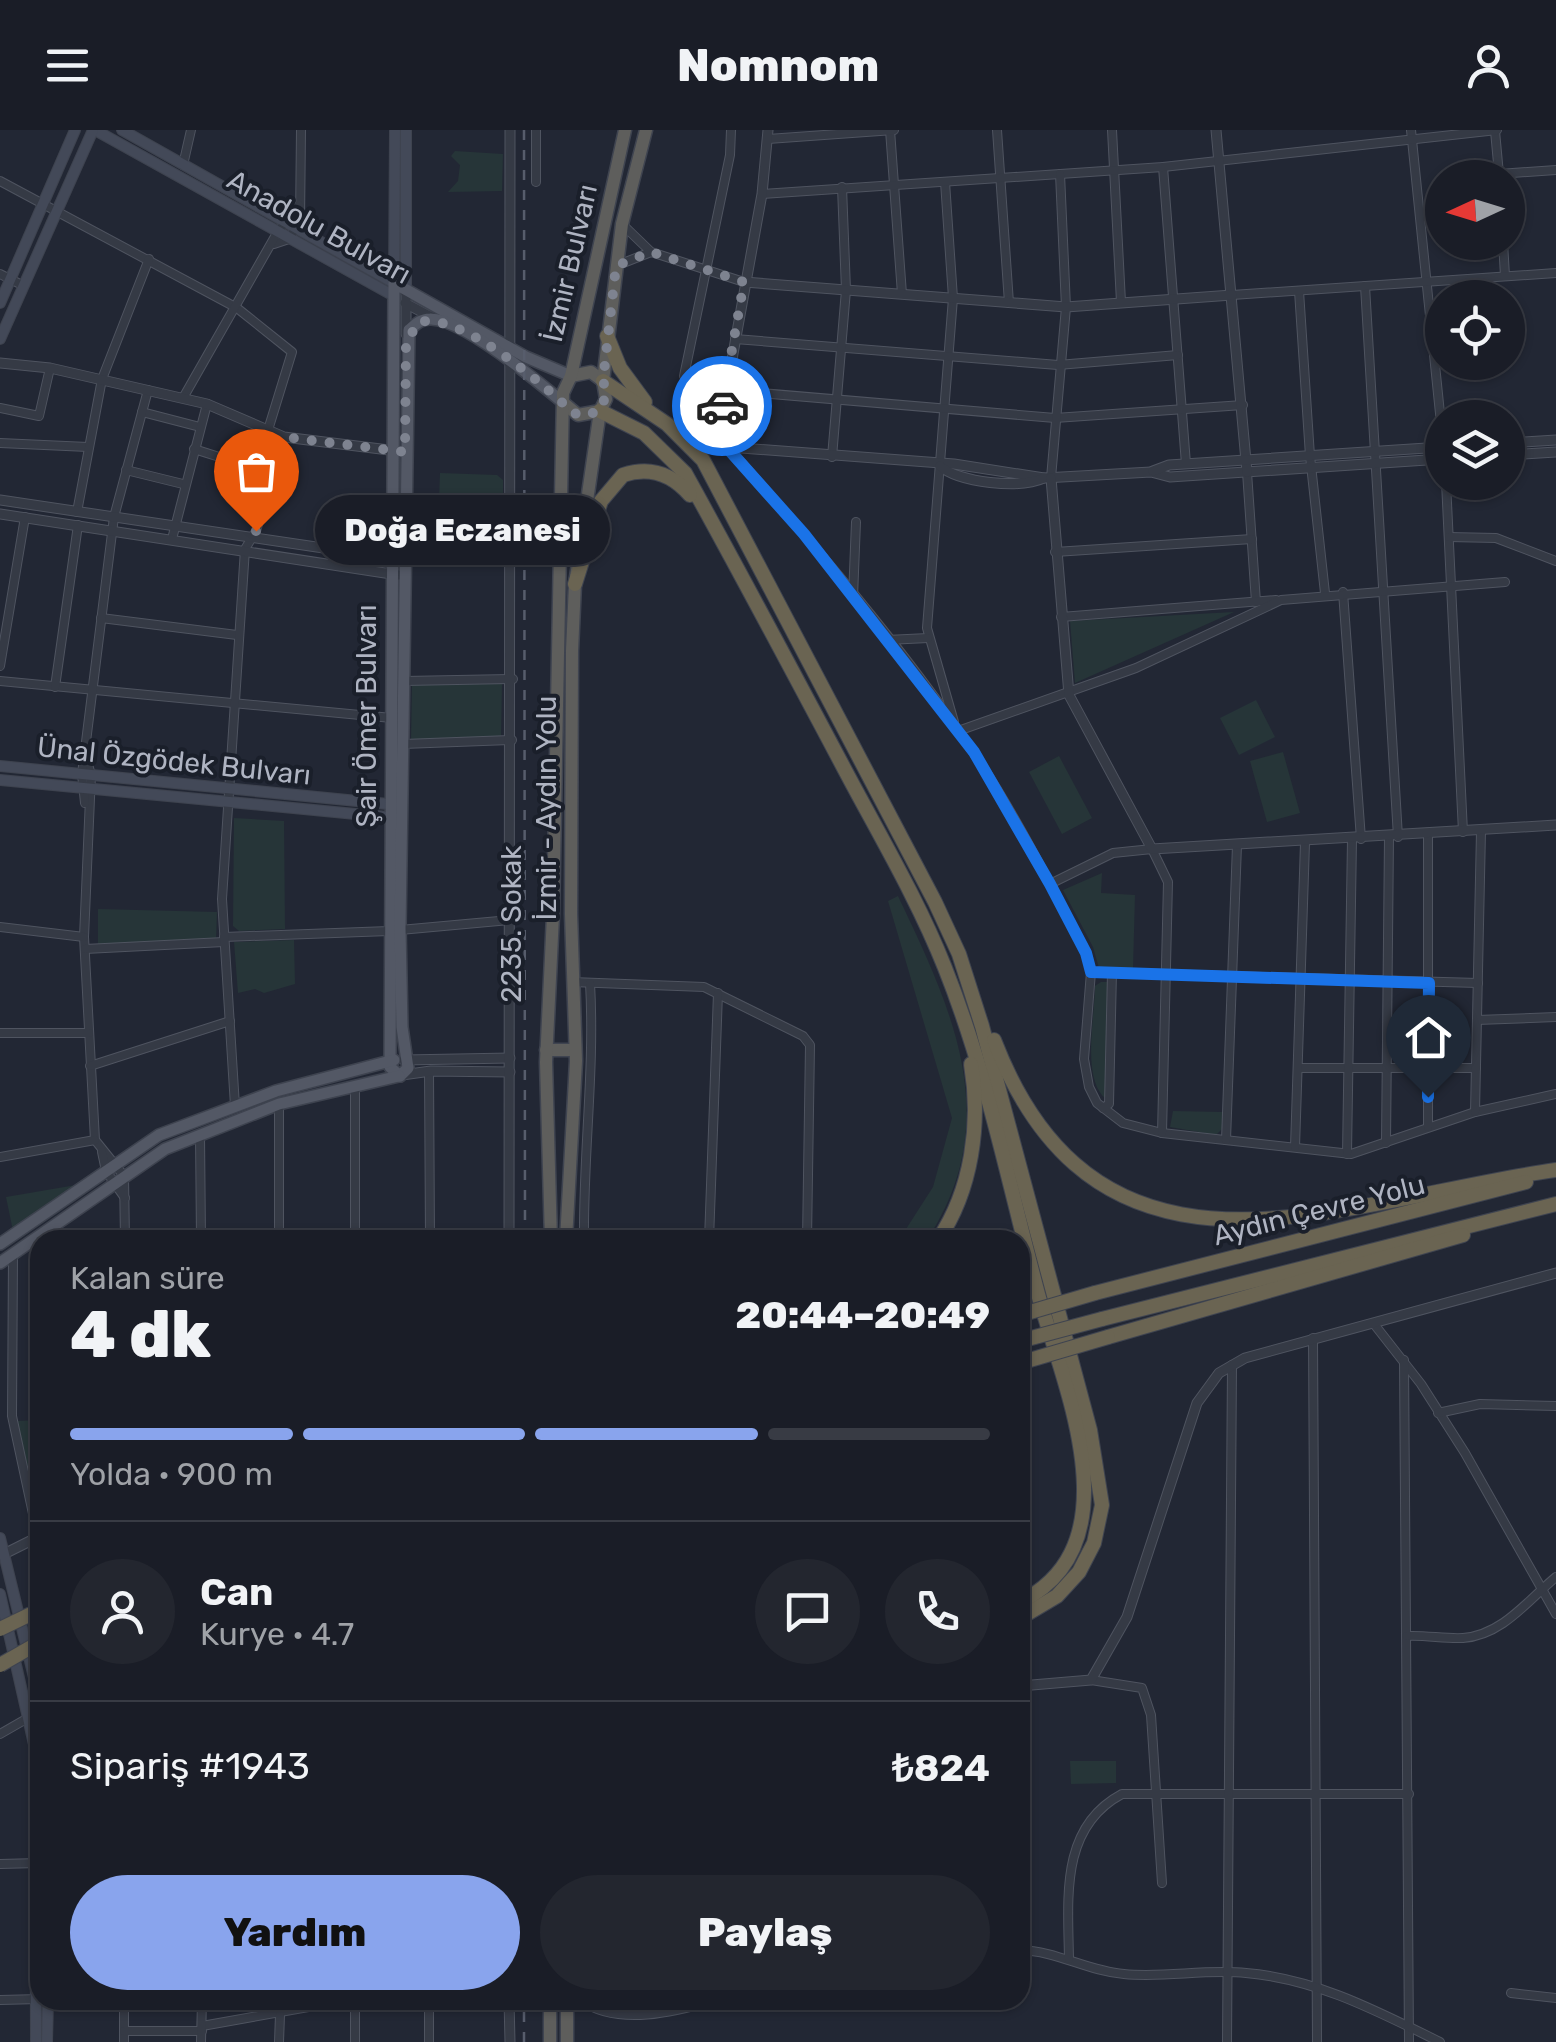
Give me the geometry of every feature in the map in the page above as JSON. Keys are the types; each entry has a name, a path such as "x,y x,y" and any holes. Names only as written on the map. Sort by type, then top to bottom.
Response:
{"highway":[{"name":"İzmir Bulvarı","path":"566,405 564,387 571,376 625,130"},
{"name":"İzmir Bulvarı","path":"603,381 622,224 646,130"},
{"path":"608,336 630,386 703,460 959,954 1010,1080 1036,1122 1096,1181 1141,1205 1183,1217 1264,1222 1556,1172"},
{"path":"571,376 590,372 667,424"},
{"name":"İzmir - Aydın Yolu","path":"567,1230 576,1050 572,982 575,584 600,410 606,400 603,381"},
{"path":"566,405 578,415 600,410 644,433 685,473 712,522 911,894 962,1014 1021,1230"},
{"name":"İzmir - Aydın Yolu","path":"550,1230 546,1050 553,915 556,575 566,405"},
{"path":"575,584 602,501 623,475 651,471 668,476 680,483 712,522"},
{"path":"959,954 1099,1469 1102,1505 1094,1543 1079,1572 1057,1596 1030,1612"},
{"path":"943,1230 961,1193 972,1152 976,1113 962,1014"},
{"path":"546,1050 576,1050"},
{"path":"546,1082 574,1084"},
{"name":"Aydın Çevre Yolu","path":"1030,1312 1556,1172"},
{"path":"1030,1360 1556,1205"},
{"name":"Aydın Çevre Yolu","path":"1030,1338 1556,1205"},
{"path":"1030,1265 1072,1420 1086,1495 1083,1525 1071,1556 1055,1578 1030,1595"},
{"path":"0,1629 30,1614"},
{"path":"0,1665 30,1648"},
{"path":"550,2010 550,2042"},
{"path":"567,2010 567,2042"}],"main road":[{"path":"0,302 5,277 46,204 76,130"},
{"path":"0,339 94,130"},
{"name":"Anadolu Bulvarı","path":"94,130 181,173"},
{"name":"Anadolu Bulvarı","path":"122,130 181,173 278,233 292,234 366,268 400,293"},
{"name":"Şair Ömer Bulvarı","path":"394,130 394,250 400,293"},
{"name":"Şair Ömer Bulvarı","path":"400,1076 390,1070 398,1061 397,812 392,718 399,559 400,293 406,130"},
{"name":"Anadolu Bulvarı","path":"292,234 513,353 566,405"},
{"path":"366,268 386,263 394,250"},
{"path":"406,342 419,322 436,319"},
{"name":"Anadolu Bulvarı","path":"436,319 571,376"},
{"name":"Şair Ömer Bulvarı","path":"399,452 406,342"},
{"name":"Şair Ömer Bulvarı","path":"397,812 404,744 398,575"},
{"name":"Ünal Özgödek Bulvarı","path":"0,766 397,812"},
{"name":"Ünal Özgödek Bulvarı","path":"0,780 85,789 226,795"},
{"path":"0,1244 160,1135 398,1061"},
{"path":"277,1098 400,1076"},
{"path":"55,1230 165,1149 236,1113"},
{"path":"0,1262 30,1245"},
{"path":"0,1538 30,1663"},
{"path":"0,1594 30,1697"},
{"path":"36,2042 40,2010"},
{"path":"43,2010 47,2042"}],"street":[{"path":"181,173 192,130"},
{"path":"292,234 300,205 301,130"},
{"name":"2235. Sokak","path":"509,1230 513,679 510,130"},
{"path":"536,130 536,182"},
{"path":"730,130 730,156 684,376 726,386 838,401 1055,418 1242,406"},
{"path":"902,294 891,130 768,134 762,194 719,431 958,731 1050,884 1086,953 1091,972 1084,1059 1089,1087 1103,1108 1123,1123 1162,1133 1347,1154 1475,1112 1556,1094"},
{"path":"997,130 1009,303"},
{"path":"1112,130 1121,302"},
{"path":"1216,130 1256,602"},
{"path":"762,194 1163,167 1412,135 1496,131 1498,160"},
{"path":"1412,135 1426,280"},
{"path":"1163,167 1186,464"},
{"path":"1525,173 1556,170"},
{"path":"1060,174 1066,306 1048,478 1068,695 1168,882 1162,1133"},
{"path":"0,181 237,308 292,352 268,430"},
{"path":"946,182 953,298 928,638 958,731"},
{"path":"832,457 846,290 842,187"},
{"path":"184,398 278,233 300,205"},
{"path":"622,224 651,252 744,282 1009,303 1066,306 1425,281"},
{"path":"616,266 651,252"},
{"path":"77,512 102,380 149,260"},
{"path":"1504,260 1505,276"},
{"path":"1442,280 1556,273"},
{"path":"5,277 24,286"},
{"path":"1365,286 1386,591 1393,837 1386,1143"},
{"path":"1299,291 1311,468 1326,593"},
{"name":"Anadolu Bulvarı","path":"400,293 436,319"},
{"name":"Şair Ömer Bulvarı","path":"400,293 406,342"},
{"path":"735,339 1058,365 1178,354"},
{"path":"3,360 206,404 284,437 399,452"},
{"path":"0,408 39,416 50,368"},
{"path":"119,1180 106,1171 95,1140 84,937 86,757 114,516 148,390"},
{"path":"172,539 206,404"},
{"path":"142,412 200,427"},
{"path":"236,1113 224,939 232,705 244,549 256,531 284,437"},
{"path":"1525,442 1556,440"},
{"path":"0,443 88,446"},
{"path":"728,447 1022,472 1048,478 1151,472 1186,464 1425,448"},
{"path":"194,450 273,474"},
{"path":"1525,454 1556,452"},
{"path":"1151,472 1170,476 1425,460"},
{"path":"126,470 183,484"},
{"path":"0,500 399,559"},
{"path":"1447,500 1463,832"},
{"path":"0,514 398,575"},
{"path":"0,666 25,518"},
{"path":"853,597 856,522"},
{"path":"55,688 78,525"},
{"path":"1449,538 1496,538 1556,561"},
{"path":"1055,552 1252,539"},
{"path":"1061,617 1326,593 1506,582"},
{"path":"0,591 10,593"},
{"path":"1343,592 1356,839 1348,981 1347,1154"},
{"path":"958,731 1068,695 1281,600"},
{"path":"101,618 237,635"},
{"path":"886,640 928,638"},
{"path":"404,681 513,679"},
{"path":"0,681 392,718"},
{"path":"404,744 512,740"},
{"path":"1050,884 1113,854 1556,825"},
{"path":"1475,1112 1480,831"},
{"path":"1428,834 1428,1126"},
{"path":"1295,1148 1305,843"},
{"path":"1226,1140 1237,845"},
{"path":"85,949 510,920"},
{"path":"0,927 84,937"},
{"path":"1091,972 1478,984"},
{"path":"1103,1108 1109,1104 1112,972"},
{"path":"572,982 704,986 790,1029 810,1044 806,1230"},
{"path":"584,1230 583,1155 593,1040 590,983"},
{"path":"709,1230 718,993"},
{"path":"1477,1020 1556,1017"},
{"path":"90,1066 230,1020"},
{"path":"0,1034 89,1033"},
{"path":"398,1061 510,1058"},
{"path":"1298,1068 1476,1068"},
{"path":"429,1071 430,1230"},
{"path":"400,1076 429,1071 510,1072"},
{"path":"355,1086 355,1230"},
{"path":"277,1098 279,1230"},
{"path":"200,1134 201,1230"},
{"path":"0,1157 95,1140"},
{"path":"102,1152 116,1162 126,1198 126,1230"},
{"path":"46,1215 47,1230"},
{"path":"13,1254 12,1416 30,1497"},
{"path":"1091,1680 1126,1617 1197,1403 1219,1373 1313,1338 1556,1273"},
{"path":"1374,1324 1404,1360 1487,1490 1556,1614"},
{"path":"1313,1338 1316,2042"},
{"path":"1404,1360 1408,2042"},
{"path":"1227,2042 1232,1365"},
{"path":"1438,1413 1480,1404 1556,1406"},
{"path":"2,1555 30,1541"},
{"path":"1407,1636 1465,1638 1522,1612 1556,1576"},
{"path":"1030,1685 1091,1680 1142,1688 1151,1715 1162,1883"},
{"path":"0,1734 30,1717"},
{"path":"1070,1959 1067,1886 1078,1838 1101,1806 1122,1794 1409,1794"},
{"path":"0,1864 30,1863"},
{"path":"1030,1952 1122,1974 1227,1972 1316,1985 1440,2042"},
{"path":"1511,1993 1556,1998"},
{"path":"0,2000 30,1999"},
{"path":"124,2010 124,2042"},
{"path":"202,2010 202,2042"},
{"path":"124,2031 202,2028 304,2010"},
{"path":"352,2010 355,2042"},
{"path":"429,2010 429,2042"},
{"path":"510,2010 510,2042"},
{"path":"598,2010 646,2014 666,2010"},
{"path":"279,2042 280,2015"}],"shaded area":[{"path":"455,151 503,154 502,191 448,192 458,181 460,165 451,156"},
{"path":"440,473 497,475 503,480 503,499 439,500"},
{"path":"1234,612 1075,683 1070,621"},
{"path":"412,683 502,683 501,738 411,740"},
{"path":"1256,700 1275,737 1239,755 1220,718"},
{"path":"1283,752 1300,813 1267,822 1250,761"},
{"path":"1059,756 1092,818 1062,834 1029,772"},
{"path":"234,818 284,821 285,929 239,931 233,926"},
{"path":"1102,873 1101,893 1135,895 1133,969 1099,968 1093,947 1063,890"},
{"path":"898,896 937,982 962,1066 967,1109 963,1152 950,1196 932,1230 905,1230 933,1187 952,1118 888,901"},
{"path":"98,909 217,912 216,940 98,945"},
{"path":"294,940 295,984 264,993 255,989 238,993 234,942"},
{"path":"1111,982 1106,1099 1094,1077 1091,1046 1095,986"},
{"path":"1173,1111 1222,1112 1223,1128 1216,1135 1170,1127"},
{"path":"76,1185 77,1188 13,1231 6,1197"},
{"path":"30,1420 30,1476 16,1421"},
{"path":"1070,1761 1116,1761 1116,1783 1071,1784"}],"railway":[{"path":"524,130 525,1230"},
{"path":"524,2010 524,2042"}],"way so far":[{"path":"256,531 284,437 405,452 406,342 410,330 419,322 436,319 512,360 573,413 586,416 600,410 607,393 603,381 616,266 651,252 744,282 722,406"}],"place":[{"name":"Doğa Eczanesi","path":"256,531"}],"route":[{"path":"722,406 722,442 804,534 974,752 1050,884 1086,953 1091,972 1429,983 1428,1097"}]}
